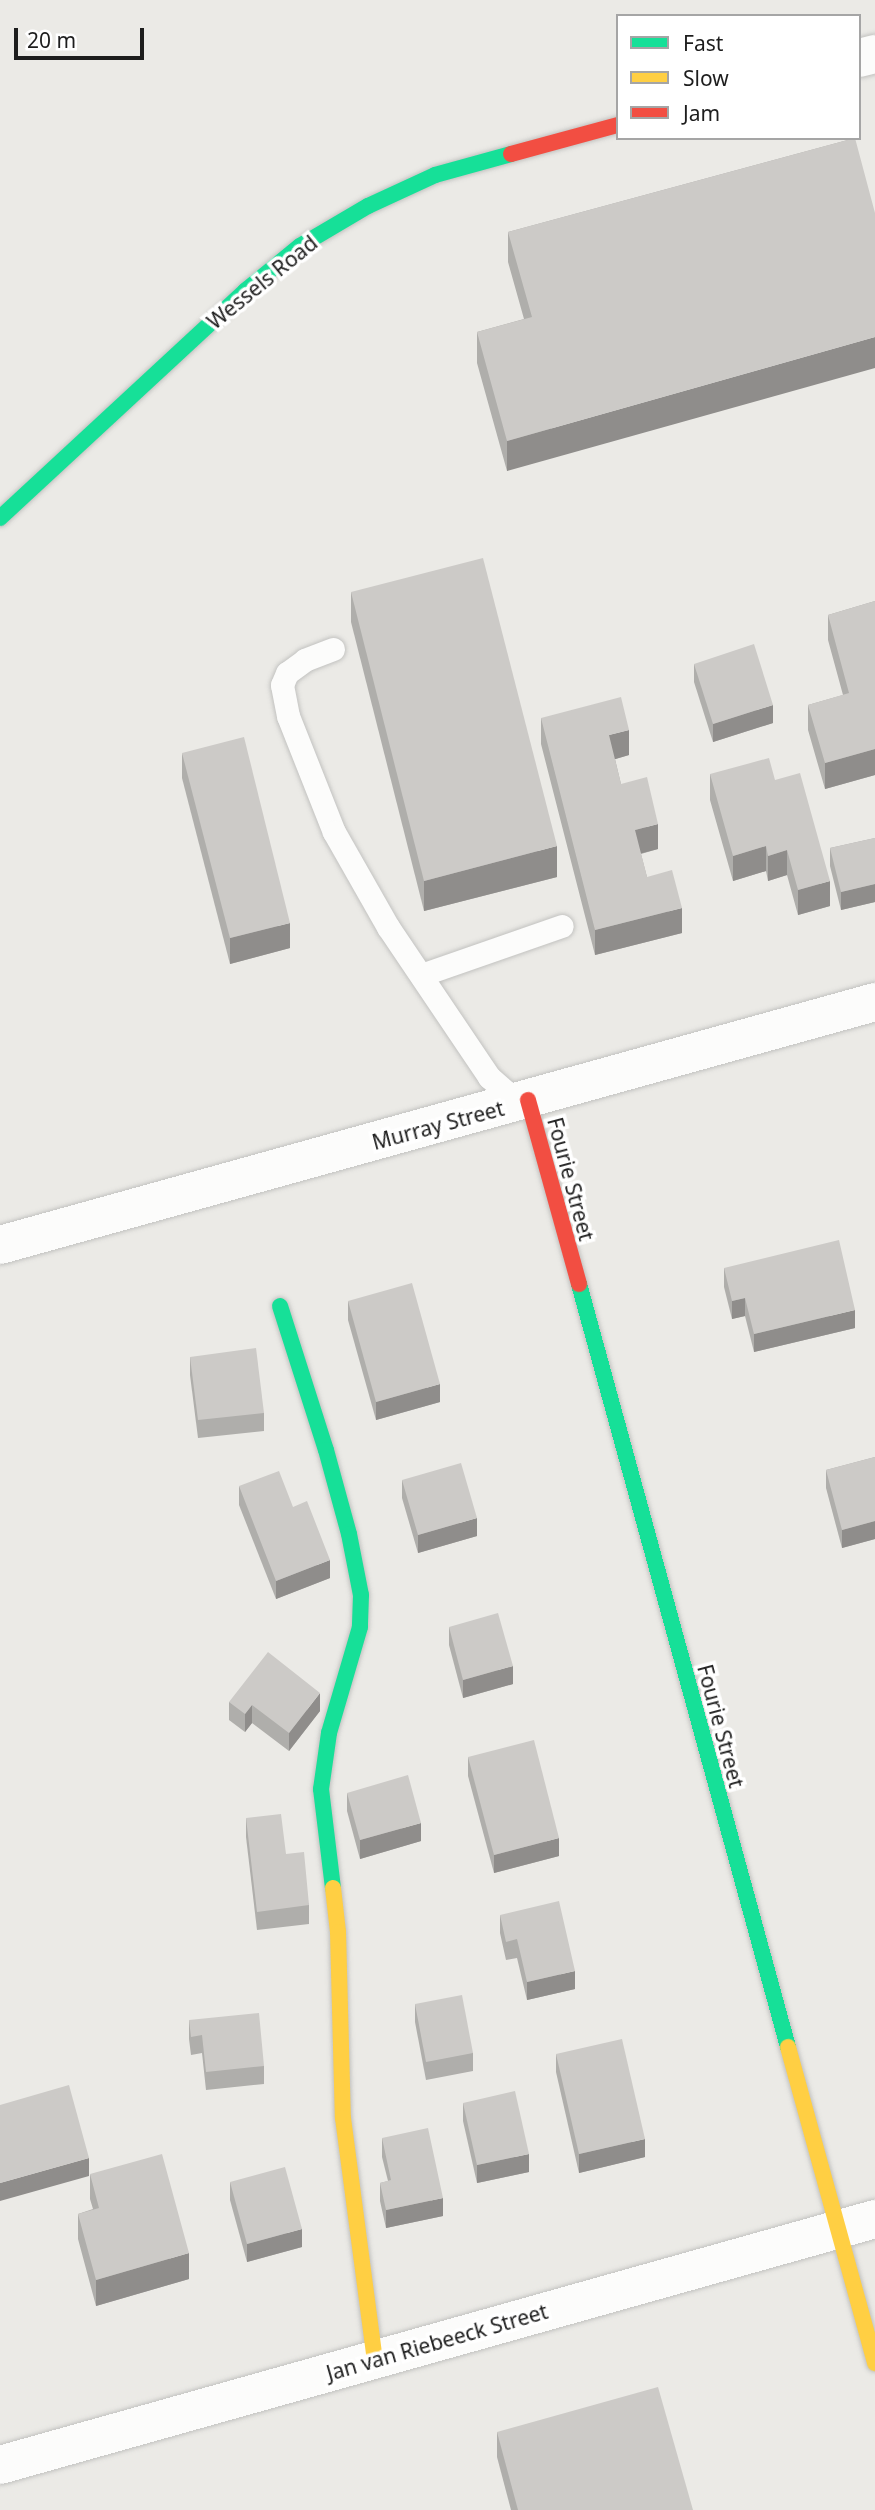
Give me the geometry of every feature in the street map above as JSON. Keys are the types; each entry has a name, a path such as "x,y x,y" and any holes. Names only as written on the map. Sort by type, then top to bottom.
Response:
{"street":[{"name":"Wessels Road","path":"0,518 245,291 300,246 368,206 435,175 616,126"},
{"name":"Murray Street","path":"0,1245 875,1002"},
{"name":"Fourie Street","path":"528,1100 875,2363"},
{"path":"280,1306 326,1450 349,1534 361,1595 360,1627 328,1733 321,1789 338,1932 343,2118 375,2360"},
{"name":"Jan van Riebeeck Street","path":"0,2465 875,2219"}],"lane":[{"path":"333,649 305,660 287,673 282,685 288,716 334,832 388,927 489,1077 506,1092 528,1100"},
{"path":"421,975 562,926"}],"building":[{"path":"856,140 875,213 875,337 507,441 477,332 532,317 508,232"},
{"path":"483,558 557,846 424,881 351,592"},
{"path":"875,601 875,749 825,763 808,705 849,693 828,615"},
{"path":"754,644 773,705 713,724 694,664"},
{"path":"621,697 629,730 609,735 621,784 647,777 658,824 635,830 647,877 672,870 682,908 595,930 541,718"},
{"path":"244,737 290,923 230,938 182,753"},
{"path":"769,758 775,780 800,773 830,881 798,890 787,850 768,856 766,846 733,856 710,774"},
{"path":"875,838 875,884 841,892 830,848"},
{"path":"839,1240 855,1310 754,1334 745,1298 732,1301 724,1268"},
{"path":"412,1283 440,1384 376,1402 348,1301"},
{"path":"256,1348 264,1413 198,1420 190,1357"},
{"path":"875,1457 875,1521 842,1530 826,1470"},
{"path":"461,1463 477,1518 418,1535 402,1480"},
{"path":"279,1471 293,1507 307,1501 330,1560 276,1581 239,1486"},
{"path":"498,1613 513,1666 463,1680 449,1627"},
{"path":"268,1652 320,1693 289,1733 252,1705 245,1714 229,1702"},
{"path":"534,1740 559,1838 494,1855 468,1757"},
{"path":"408,1775 421,1823 360,1840 347,1793"},
{"path":"281,1814 286,1854 304,1852 309,1905 257,1912 246,1818"},
{"path":"559,1901 575,1971 527,1982 517,1939 506,1942 500,1915"},
{"path":"462,1995 473,2053 426,2062 415,2004"},
{"path":"259,2013 264,2066 206,2072 202,2035 191,2037 189,2020"},
{"path":"622,2039 645,2139 579,2154 556,2054"},
{"path":"69,2085 89,2158 0,2183 0,2105"},
{"path":"515,2091 529,2154 477,2165 463,2103"},
{"path":"428,2128 443,2198 386,2210 380,2183 391,2180 382,2138"},
{"path":"162,2154 189,2253 96,2280 78,2214 99,2208 90,2174"},
{"path":"285,2167 302,2229 247,2244 230,2182"},
{"path":"658,2387 693,2510 518,2510 497,2432"}],"traffic: fast":[{"path":"0,518 245,291 300,246 368,206 435,175 511,154"},
{"path":"579,1284 788,2047"},
{"path":"280,1306 326,1450 349,1534 361,1595 360,1627 329,1733 321,1789 333,1888"}],"traffic: slow":[{"path":"333,1888 338,1932 343,2118 375,2360"},
{"path":"788,2047 875,2363"}],"traffic: jam":[{"path":"511,154 616,126"},
{"path":"528,1100 579,1284"}]}
